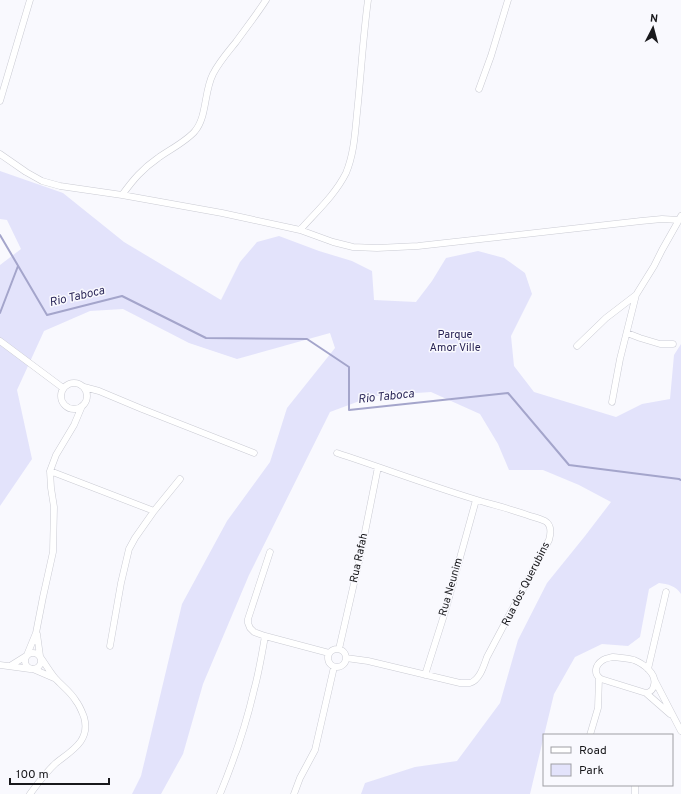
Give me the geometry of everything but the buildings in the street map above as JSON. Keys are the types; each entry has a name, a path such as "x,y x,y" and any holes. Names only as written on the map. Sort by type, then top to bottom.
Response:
{"street":[{"path":"0,101 30,0"},
{"path":"122,195 134,178 144,169 189,137 195,131 201,122 208,85 212,74 266,0"},
{"path":"300,230 330,198 342,179 350,161 354,140 368,0"},
{"path":"479,89 508,0"},
{"path":"0,154 42,181 60,186 122,195 222,213 300,230 333,242 353,246 377,248 426,245 680,218"},
{"path":"577,346 606,318 636,295 651,272 680,218"},
{"path":"612,402 620,359 636,295"},
{"path":"627,333 660,344 674,344"},
{"path":"0,341 63,388"},
{"path":"82,406 71,409 64,405 61,399 61,393 63,388 69,383 77,383 84,387 99,391 254,453"},
{"path":"84,387 87,399"},
{"path":"55,679 26,666 25,664 26,656 36,633 53,552 54,507 50,471 56,455 74,425 82,406 87,399 99,391"},
{"path":"71,409 74,425"},
{"name":"Rua dos Querubins","path":"337,453 422,483 524,513 545,521 550,529 550,535 477,678 474,681 470,683 460,683 368,661 346,658"},
{"name":"Rua Rafah","path":"339,649 378,467"},
{"path":"50,471 154,511"},
{"path":"110,646 121,583 129,549 154,511 180,479"},
{"name":"Rua Neunim","path":"425,675 445,612 476,500"},
{"path":"270,552 248,618 250,628 254,632 265,636 329,653"},
{"path":"648,669 666,592"},
{"path":"0,664 32,669 40,666 41,663 36,633"},
{"path":"220,794 240,739 254,690 265,636"},
{"path":"339,649 344,652 346,658 345,662 342,666 334,667 329,664 327,659 329,653 333,650 339,649"},
{"path":"10,666 30,653 35,653 40,657 55,679 76,699 82,710 85,722 85,732 82,740 55,764 30,794"},
{"path":"590,734 598,708 598,678 596,670 598,663 604,659 612,657 635,660 652,673 654,680 681,730"},
{"path":"294,794 300,778 315,750 334,667"},
{"path":"598,678 646,693 673,716"},
{"path":"646,693 652,690 655,683 654,680"}],"green space":[{"name":"Parque Amor Ville","path":"0,171 63,193 124,242 221,300 240,262 257,242 279,236 319,251 352,261 372,271 374,300 416,302 432,281 446,258 478,251 504,258 525,273 532,294 511,336 514,366 534,392 616,417 642,404 670,399 674,355 681,344 681,594 672,586 659,583 649,589 640,637 628,646 602,644 575,657 554,694 544,734 543,734 543,740 530,794 361,794 365,783 415,767 457,761 500,703 518,640 547,583 611,502 579,485 543,470 509,470 498,444 480,414 431,392 373,396 330,412 249,575 203,684 183,754 161,794 132,794 141,776 182,604 227,521 270,462 287,408 335,348 330,333 237,359 189,343 123,309 90,311 44,331 17,390 32,459 0,506 0,265 21,249 7,220 0,219"}],"waterway":[{"name":"Rio Taboca","path":"0,235 47,315 122,296 206,338 307,339 349,367 349,410 508,393 569,465 681,480"},
{"path":"0,313 18,266"}]}
